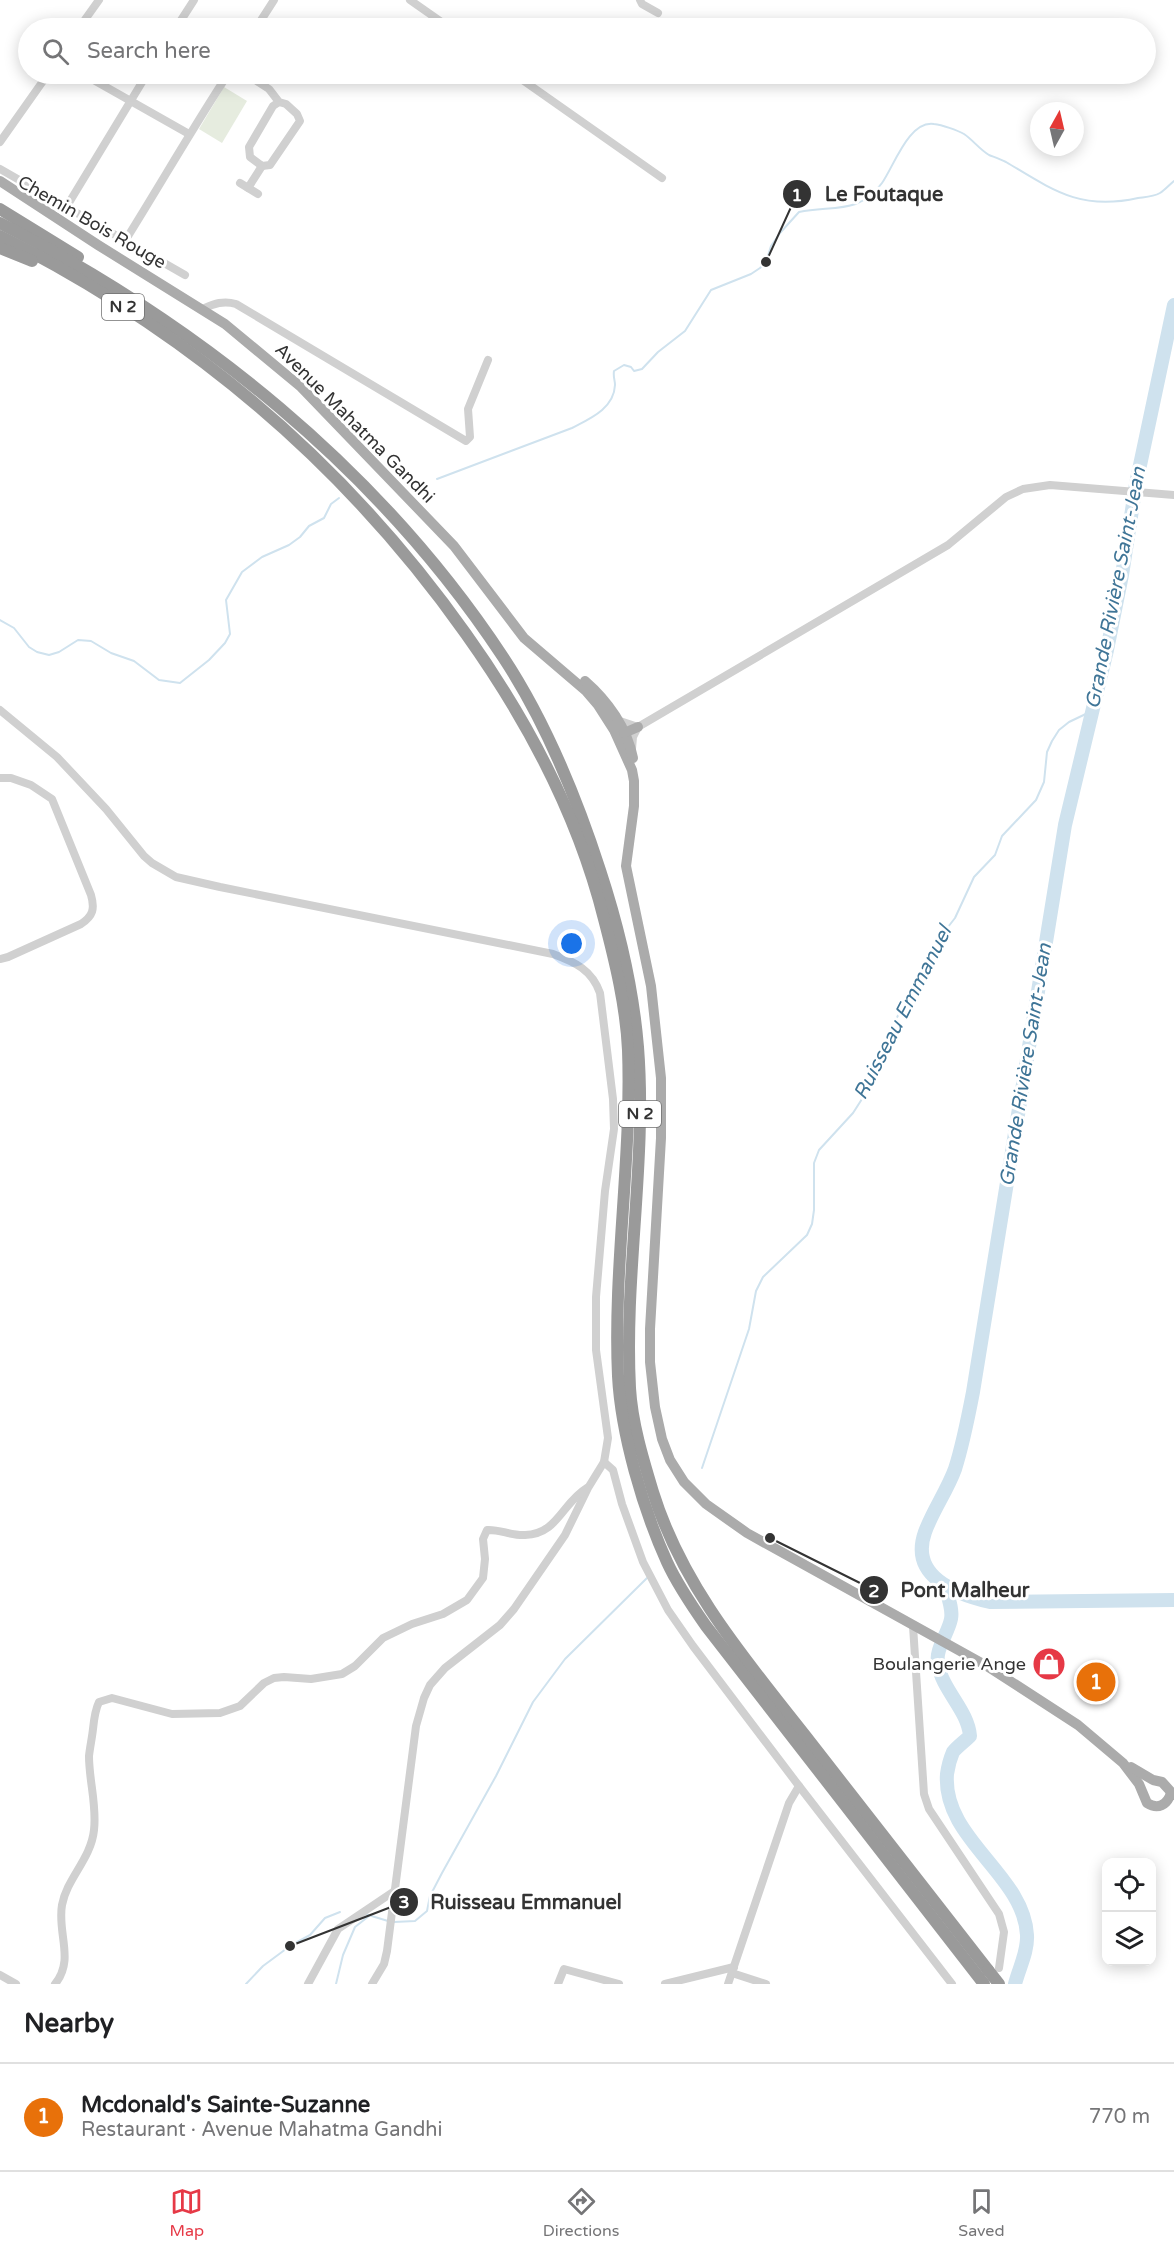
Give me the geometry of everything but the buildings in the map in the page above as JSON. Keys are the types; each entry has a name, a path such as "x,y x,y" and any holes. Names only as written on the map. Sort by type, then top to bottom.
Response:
{"highway":[{"path":"0,209 132,292 161,317"},
{"name":"N 2","path":"0,223 35,241 161,317 258,389 374,495 435,567 505,660 532,708 575,797 593,848 623,949 633,1000 640,1136 630,1294 630,1390 643,1459 655,1499 669,1535 689,1575 728,1638 988,1976"},
{"name":"N 2","path":"0,236 85,282 191,352 239,389 318,460 366,508 408,556 487,663 545,761 581,843 598,893 615,959 623,1009 628,1045 629,1112 618,1295 618,1378 629,1448 653,1525 668,1563 706,1626 988,1976 999,1984"},
{"path":"0,248 55,273 112,306 239,389"}],"main road":[{"name":"Avenue Mahatma Gandhi","path":"0,181 202,309 254,346 301,387 454,546 524,638 554,662 598,705 627,750 632,770 634,806 626,866 651,986 661,1078 660,1167 650,1340 655,1407 662,1439 670,1460 684,1482 724,1518 771,1548 914,1626"},
{"name":"Avenue Mahatma Gandhi","path":"0,189 90,243 98,245"},
{"name":"Avenue Mahatma Gandhi","path":"554,662 568,667 591,686 608,705 624,733"},
{"path":"570,677 580,682 592,693 620,731 624,733 627,750"},
{"path":"624,733 638,727"},
{"path":"914,1626 1044,1701 1123,1762 1153,1780 1162,1782 1173,1794 1168,1801 1168,1806 1151,1806 1145,1800 1135,1777 1123,1762"},
{"path":"1143,1794 1145,1787 1153,1780"}],"street":[{"path":"86,18 99,0"},
{"path":"182,18 194,0"},
{"path":"262,18 274,0"},
{"path":"410,0 436,18"},
{"path":"640,0 642,4 658,13"},
{"path":"0,142 41,84"},
{"path":"100,84 189,134"},
{"path":"67,206 141,84"},
{"path":"125,241 222,84"},
{"path":"258,194 244,185 262,166 270,165 300,121 297,114 286,104 279,102 269,89 261,84"},
{"path":"528,84 662,178"},
{"path":"262,166 250,157 249,147 273,106 279,102"},
{"name":"Chemin Bois Rouge","path":"0,168 185,275"},
{"path":"202,309 220,302 236,304 466,441 470,437 468,409 488,360"},
{"path":"627,750 638,727 948,544 1005,497 1023,489 1050,485 1174,495"},
{"path":"0,710 57,757 106,809 144,856 160,869 176,877 553,954 578,964 591,976 600,993 613,1099 614,1129 605,1191 596,1297 596,1350 608,1438 604,1462 588,1488 565,1535 514,1609 500,1625 445,1668 430,1685 424,1698 416,1726 384,1964 372,1984"},
{"path":"617,720 638,727"},
{"path":"0,778 18,780 32,785 52,799 91,896 93,910 88,919 81,924 0,959"},
{"path":"604,1462 613,1470 622,1504 643,1562 668,1610 799,1786 952,1984"},
{"path":"55,1984 64,1968 66,1952 60,1926 63,1902 91,1848 94,1830 95,1801 89,1756 99,1702 112,1698 172,1714 220,1713 240,1706 264,1683 274,1678 311,1679 342,1674 355,1666 383,1638 412,1624 443,1614 467,1600 483,1578 485,1559 483,1539 487,1530 526,1535 543,1530 558,1520 577,1494 588,1488"},
{"path":"914,1626 924,1794 929,1809 999,1914 1004,1932 988,1976"},
{"path":"728,1984 789,1803 799,1786"},
{"path":"308,1984 338,1929 393,1892"},
{"path":"558,1984 564,1969 619,1984"},
{"path":"665,1984 733,1970 766,1984"},
{"path":"0,1975 16,1984"}],"shaded area":[{"path":"224,87 247,101 222,143 199,129"}],"waterway":[{"path":"437,479 572,428 600,412 614,393 614,371 624,365 631,367 634,371 642,369 658,352 685,331 711,290 760,268 766,262 771,246 780,233 799,212 844,207 864,200 873,193 882,183 910,136 925,125 934,124 961,132 989,155 1053,189 1083,200 1118,201 1152,196 1162,192 1174,181"},
{"name":"Grande Rivière Saint-Jean","path":"1174,305 1136,484 1122,575 1107,650 1065,825 973,1392 955,1469 928,1524 922,1548 924,1561 939,1581 963,1594 990,1602 1174,1600"},
{"path":"0,620 14,628 29,647 37,652 49,655 59,652 78,640 91,641 111,653 134,661 159,680 180,683 209,660 225,643 230,634 226,600 242,572 262,557 289,545 300,537 309,526 324,518 331,504 339,498"},
{"name":"Ruisseau Emmanuel","path":"702,1468 749,1329 756,1291 763,1277 807,1235 812,1224 814,1163 819,1150 853,1113 862,1099 899,1013 934,945 955,918 974,877 995,855 1002,836 1036,800 1044,782 1047,752 1052,741 1059,730 1069,722 1092,711"},
{"name":"Ruisseau Emmanuel","path":"394,1922 415,1921 427,1911 430,1896 496,1776 533,1702 565,1659 647,1578"},
{"path":"945,1587 951,1615 938,1653 938,1664 944,1683 965,1717 970,1736 953,1752 951,1757 947,1774 949,1797 957,1818 1013,1893 1022,1913 1027,1941 1015,1984"},
{"name":"Ruisseau Emmanuel","path":"246,1984 263,1966 290,1946 310,1935 325,1918 340,1912"},
{"name":"Ruisseau Emmanuel","path":"365,1914 388,1921"},
{"path":"336,1984 343,1955 355,1927 369,1916"}],"place":[{"name":"Le Foutaque","path":"766,262"},
{"name":"Pont Malheur","path":"770,1538"},
{"name":"Boulangerie Ange","path":"1049,1664"},
{"name":"Mcdonald's Sainte-Suzanne","path":"1096,1682"},
{"name":"Ruisseau Emmanuel","path":"290,1946"}]}
